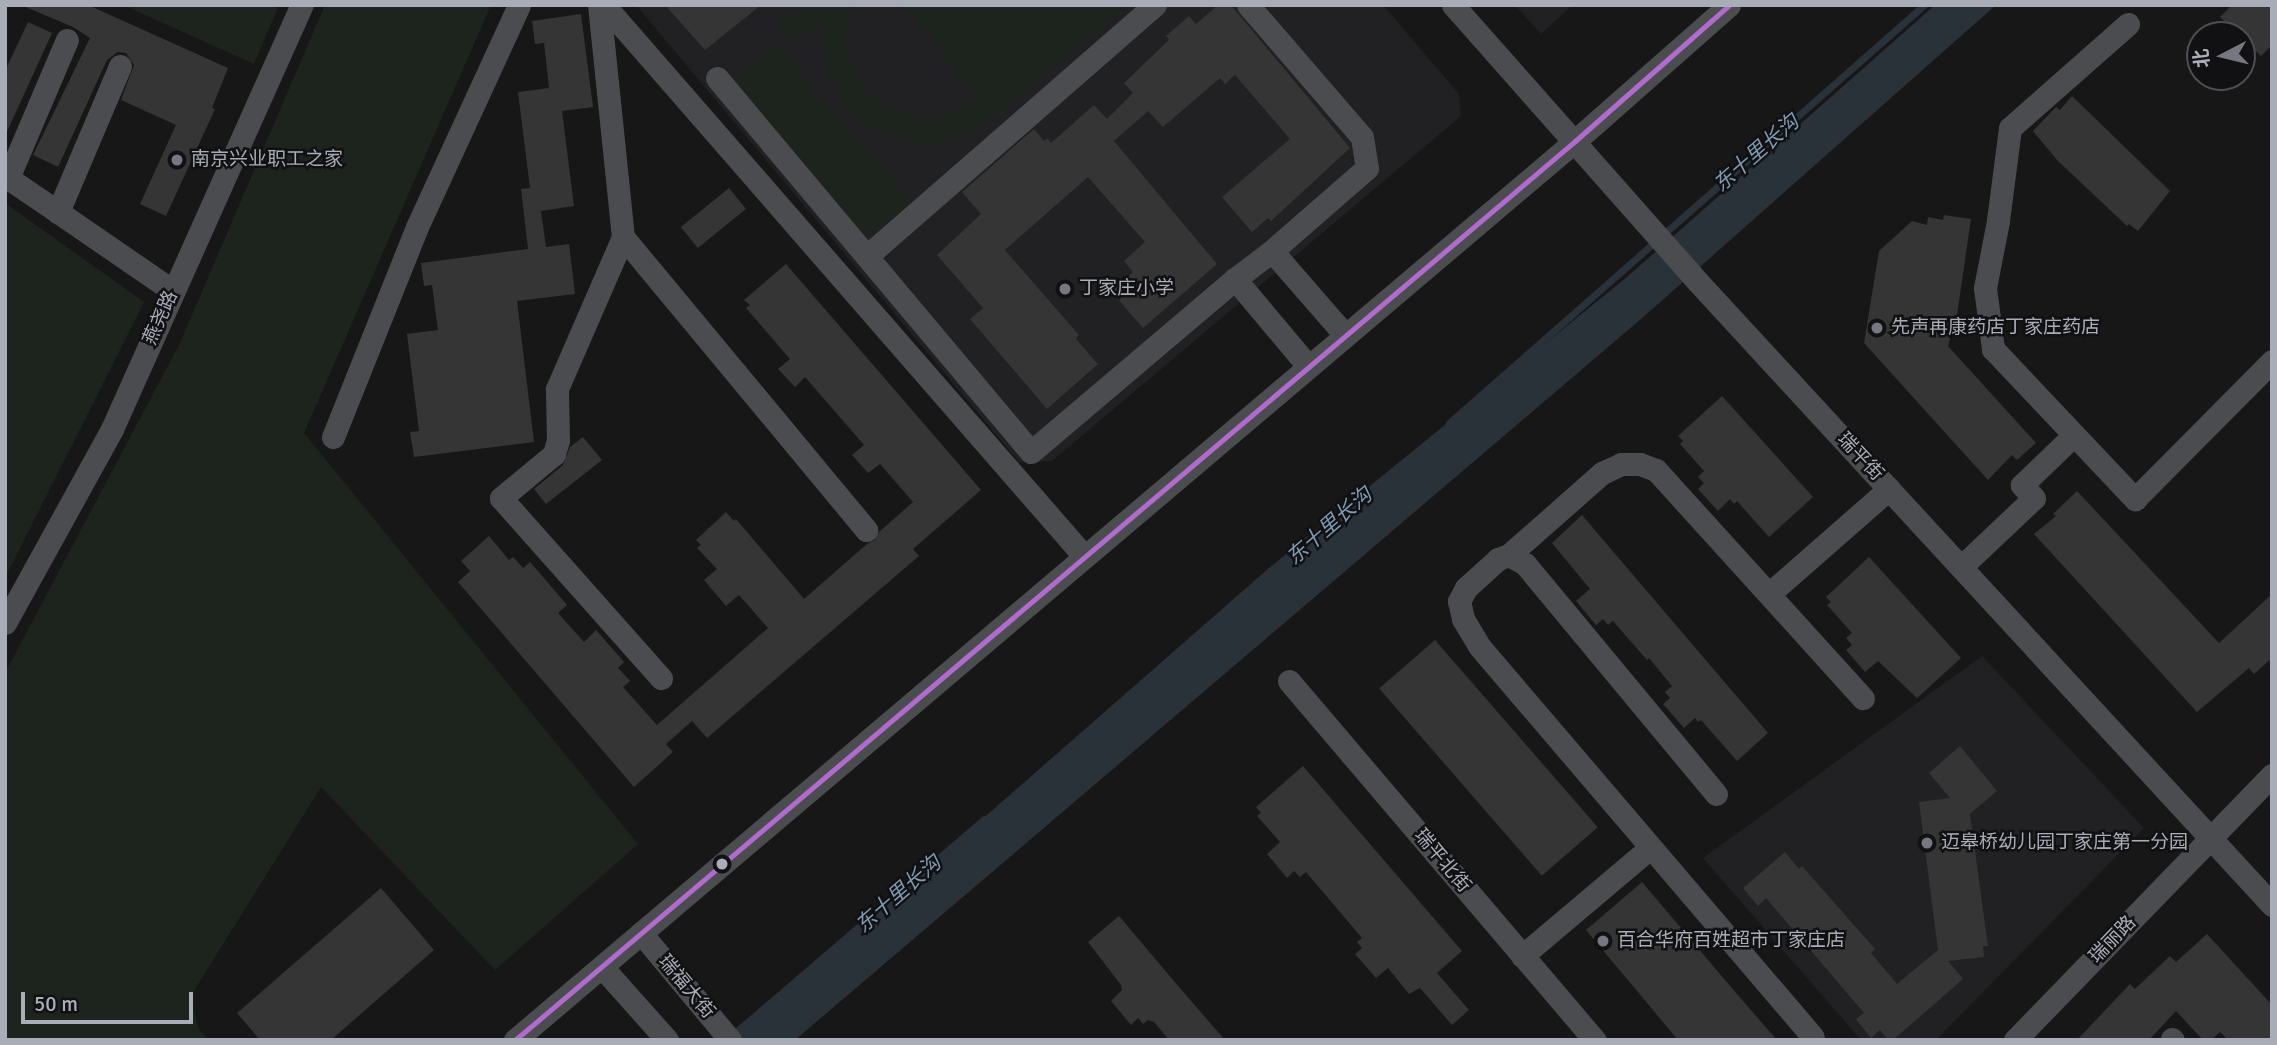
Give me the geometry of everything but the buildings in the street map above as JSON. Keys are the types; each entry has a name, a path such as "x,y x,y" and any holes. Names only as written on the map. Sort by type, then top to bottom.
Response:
{"street":[{"name":"燕尧路","path":"5,623 112,429 302,5"},
{"path":"332,437 417,228 519,5"},
{"path":"601,5 623,237 557,389 558,440 554,454 501,498 661,678"},
{"path":"601,5 1084,555"},
{"path":"867,256 1155,5"},
{"path":"717,78 1031,452 1367,168 1362,137 1248,5"},
{"name":"瑞平街","path":"1452,5 1698,282 2272,905"},
{"path":"515,1040 1575,141 1729,5"},
{"path":"2128,24 2010,128 1998,221 1985,288 1993,349 2135,499 2272,361"},
{"path":"67,40 8,178 173,291"},
{"path":"58,212 120,66"},
{"path":"623,237 866,530"},
{"path":"1272,251 1345,335"},
{"path":"1235,279 1308,366"},
{"path":"1961,567 2034,498 2022,485 2074,435"},
{"path":"1812,1037 1479,646 1463,619 1459,601 1466,588 1480,573 1509,555 1602,473 1621,464 1640,464 1656,470 1863,698"},
{"path":"1770,593 1889,489"},
{"path":"1509,555 1525,564 1716,794"},
{"name":"瑞平北街","path":"1289,681 1595,1040"},
{"name":"瑞丽路","path":"2015,1040 2272,775"},
{"path":"1522,956 1650,848"},
{"name":"瑞福大街","path":"641,933 730,1040"},
{"path":"602,967 667,1040"}],"shaded area":[{"path":"123,5 279,5 254,64"},
{"path":"325,5 491,5 304,433 638,844 495,970 321,787 190,997 199,1029 208,1040 5,1040 5,673 180,343"},
{"name":"丁家庄小学","path":"636,5 1383,5 1459,94 1461,116 1052,461 1019,462"},
{"path":"803,5 853,5 846,28 845,43 853,73 861,87 885,108 918,118 950,114 978,96 901,5 1126,5 980,129 963,137 926,144 889,137 857,117 844,103 828,72 823,54 824,19 795,44 777,27"},
{"path":"1515,5 1573,5 1541,34"},
{"path":"776,44 912,201 885,227 871,233 854,229 728,85"},
{"path":"5,203 144,302 5,578"},
{"name":"迈皋桥幼儿园丁家庄第一分园","path":"1982,656 2144,828 1936,1040 1861,1040 1703,858"}],"water":[{"path":"1935,5 1996,5 1641,319 795,1040 730,1040 1269,568 1627,277"}],"waterway":[{"name":"东十里长沟","path":"1449,423 1924,5"},
{"name":"东十里长沟","path":"730,1037 984,819"}],"transit line":[{"path":"515,1040 1575,141 1729,5"}],"place":[{"name":"南京兴业职工之家","path":"177,160"},
{"name":"丁家庄小学","path":"1065,289"},
{"name":"先声再康药店丁家庄药店","path":"1877,328"},
{"name":"迈皋桥幼儿园丁家庄第一分园","path":"1927,843"},
{"name":"百合华府百姓超市丁家庄店","path":"1603,941"}]}
